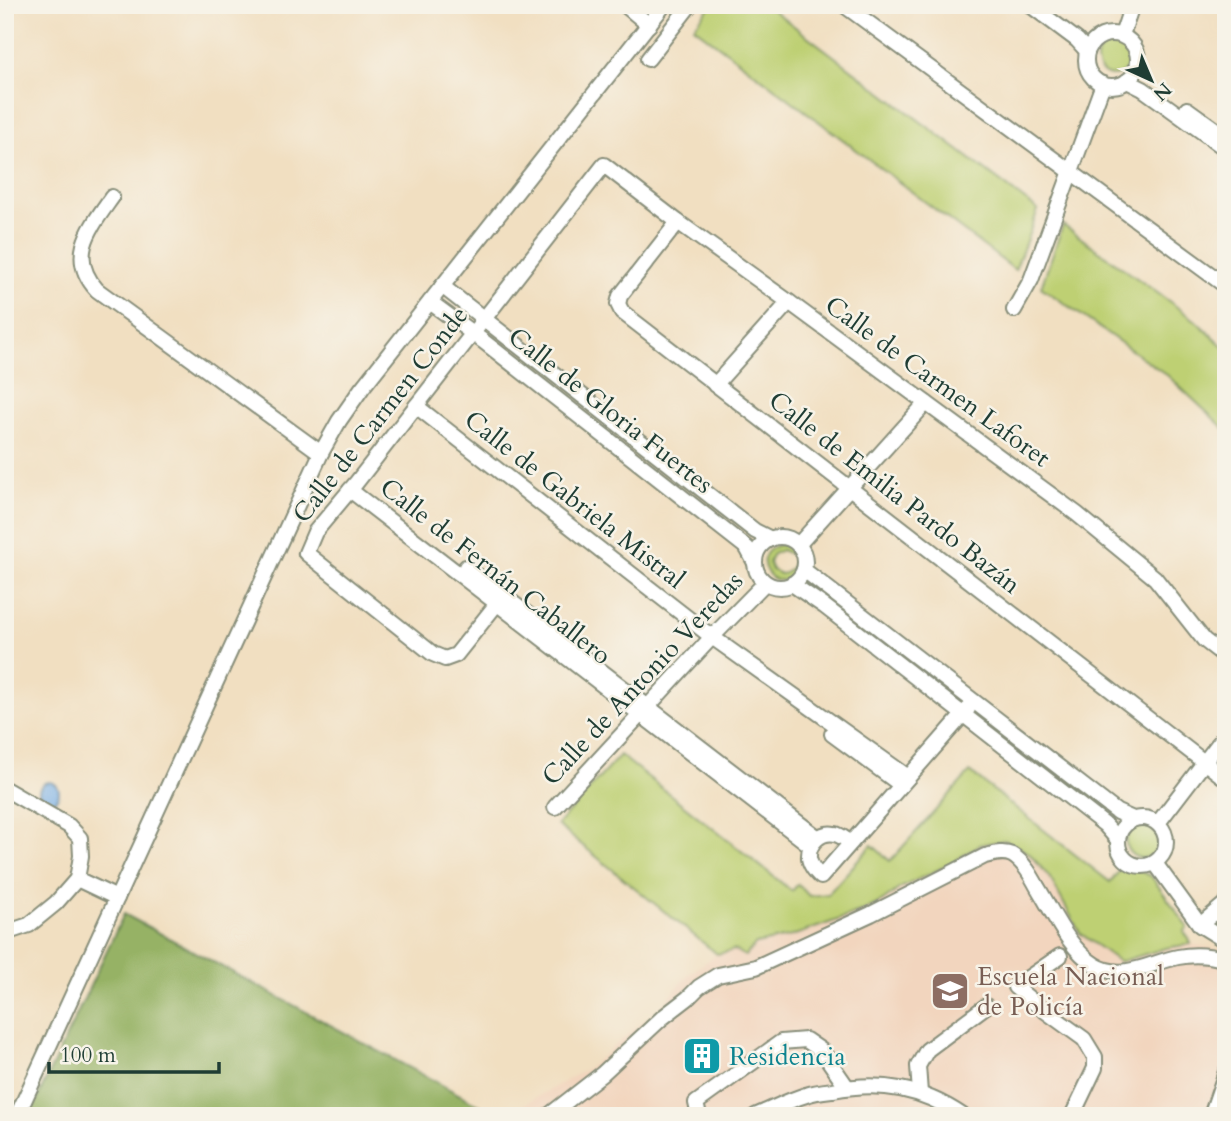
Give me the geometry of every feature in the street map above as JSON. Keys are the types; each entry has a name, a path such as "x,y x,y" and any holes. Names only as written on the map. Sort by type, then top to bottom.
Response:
{"street":[{"path":"625,5 649,25"},
{"path":"18,1116 321,453 339,421 362,387 664,5"},
{"path":"648,59 690,5"},
{"path":"844,5 1226,286"},
{"path":"1030,5 1077,40 1087,51"},
{"path":"1046,5 1083,32 1097,38"},
{"path":"1122,35 1132,5"},
{"path":"1109,33 1122,35 1133,43 1138,55 1137,69 1127,82 1116,86 1103,85 1092,77 1086,65 1087,51 1097,38 1109,33"},
{"path":"1137,69 1149,81 1226,137"},
{"path":"1127,82 1143,89 1226,149"},
{"path":"1014,310 1031,280 1103,85"},
{"name":"Calle de Carmen Laforet","path":"604,165 1077,514 1154,578 1204,640 1226,657"},
{"name":"Calle de Carmen Conde","path":"500,599 456,655 445,659 433,654 306,553 316,532 604,165"},
{"path":"112,197 94,222 83,244 82,262 88,279 97,290 321,453"},
{"name":"Calle de Emilia Pardo Bazán","path":"681,224 628,298 626,303 631,309 717,382 1206,759 1226,779"},
{"name":"Calle de Gloria Fuertes","path":"442,286 755,531 771,539"},
{"name":"Calle de Gloria Fuertes","path":"430,302 747,548 755,563"},
{"path":"717,382 789,302"},
{"path":"798,544 926,403"},
{"name":"Calle de Gabriela Mistral","path":"414,409 710,639 904,781"},
{"name":"Calle de Fernán Caballero","path":"353,486 814,841"},
{"path":"785,538 798,544 805,556 804,570 797,581 778,587 765,583 755,563 758,551 771,539 785,538"},
{"path":"804,570 1117,812 1133,819 1146,818 1158,823 1163,829 1167,844 1165,852 1155,863 1148,866 1133,865 1121,855 1118,848 1123,827 1133,819"},
{"name":"Calle de Antonio Veredas","path":"555,807 765,583"},
{"path":"792,584 1105,825 1118,840"},
{"path":"851,843 837,834 827,834 814,841 809,858 814,871 821,877 851,843 962,714 975,702"},
{"path":"1158,823 1226,734"},
{"name":"Calle de Emilia Pardo Bazán","path":"1206,759 1226,770"},
{"path":"5,789 69,826 80,838 81,856 77,878 56,903 29,925 5,933"},
{"path":"548,1116 602,1074 699,986 718,975 757,967 871,914 985,856 1000,853 1011,855 1022,864 1065,933 1083,955 1109,972 1127,972 1177,957 1196,955 1226,960"},
{"path":"1155,863 1200,925 1226,941"},
{"path":"77,878 117,898"},
{"path":"1200,925 1226,903"},
{"path":"1060,956 1015,987 1084,1039 1095,1057 1095,1069 1072,1116"},
{"path":"920,1093 918,1066 927,1051 986,1006"},
{"path":"699,1116 696,1103 781,1042 806,1040 822,1051 848,1087"},
{"path":"1211,1116 1226,1072"},
{"path":"755,1116 805,1095 848,1087 893,1087 920,1093 963,1116"}],"shaded area":[{"name":"Escuela Nacional de Policía","path":"1005,840 1029,853 1050,879 1080,933 1119,962 1166,948 1191,944 1226,951 1226,1116 514,1116 516,1109 588,1068 661,1007 688,975 717,954 793,936 883,901 900,888 952,863 979,845"}],"green space":[{"path":"711,5 766,5 1038,210 1015,270 694,27"},
{"path":"1113,44 1124,49 1129,60 1124,71 1113,76 1102,71 1097,60 1102,49"},
{"path":"1063,225 1195,320 1226,349 1226,430 1167,375 1041,287"},
{"path":"783,544 794,549 799,556 796,571 782,580 774,579 767,572 764,562 769,550","holes":["781,550 791,554 793,564 790,570 780,574 772,570 769,563 772,555"]},
{"path":"620,755 792,891 798,884 809,896 828,894 872,845 890,861 970,772 1110,882 1125,864 1151,876 1188,927 1184,932 1191,944 1166,948 1119,962 1080,933 1050,878 1029,853 1005,840 979,845 952,863 900,888 863,911 792,936 756,944 745,956 734,950 717,954 557,825"},
{"path":"1142,826 1154,830 1158,842 1154,854 1142,858 1130,854 1126,842 1130,830"},
{"path":"124,914 492,1112 489,1116 29,1116"},
{"path":"863,1108 905,1110 917,1116 845,1116"}],"water":[{"path":"49,782 56,785 59,792 56,799 49,802 42,799 39,792 42,785"}],"place":[{"name":"Escuela Nacional de Policía","path":"950,991"},
{"name":"Residencia","path":"702,1056"}]}
